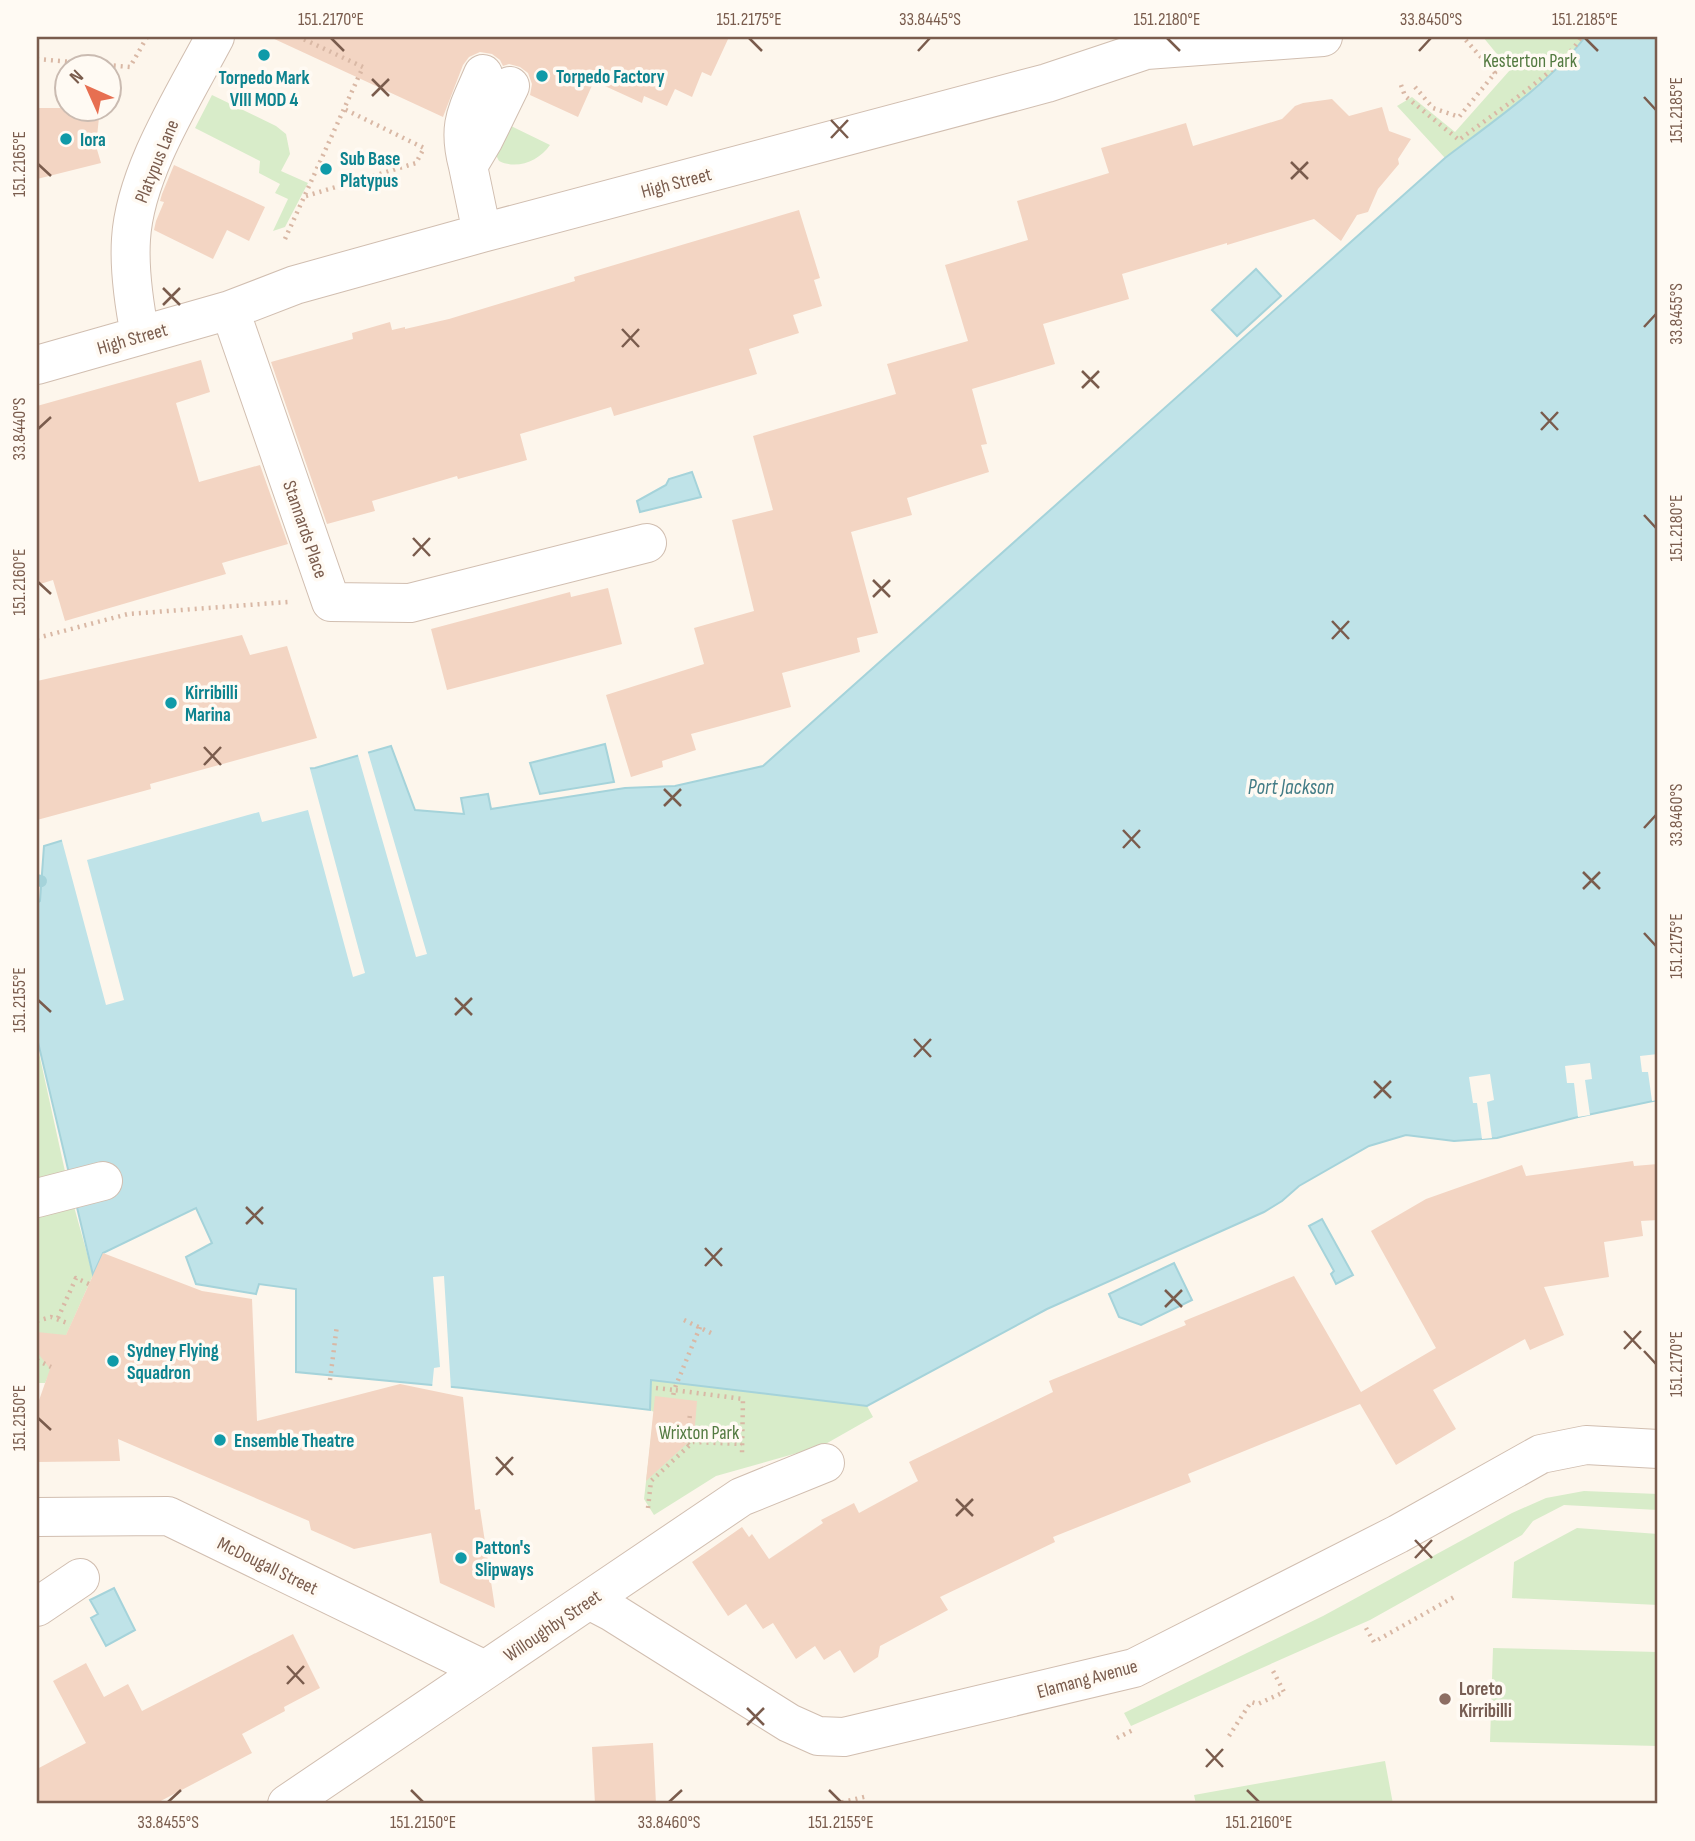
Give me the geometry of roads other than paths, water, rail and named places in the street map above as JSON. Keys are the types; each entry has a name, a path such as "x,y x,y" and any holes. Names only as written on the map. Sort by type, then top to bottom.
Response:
{"street":[{"name":"Platypus Lane","path":"140,335 134,306 131,239 139,192 156,152 215,37"},
{"name":"High Street","path":"37,365 230,310 295,285 1047,83 1146,50 1323,37"},
{"path":"482,233 468,166 494,120 496,80"},
{"name":"Stannards Place","path":"230,310 331,602 411,603 647,543"},
{"path":"37,1198 103,1181"},
{"name":"Elamang Avenue","path":"589,1600 789,1723 818,1736 844,1737 1134,1668 1398,1534 1541,1454 1586,1445 1658,1449"},
{"name":"Willoughby Street","path":"287,1804 741,1497 825,1463"},
{"name":"McDougall Street","path":"37,1517 168,1516 485,1670"},
{"path":"37,1607 80,1578"}],"water":[{"name":"Port Jackson","path":"1585,37 1658,37 1658,1100 1497,1138 1454,1141 1406,1135 1369,1146 1299,1186 1264,1212 1047,1309 867,1406 651,1380 650,1410 296,1372 296,1289 259,1284 256,1294 196,1284 186,1257 212,1243 196,1208 103,1253 93,1275 37,1038 37,903 40,901 44,846 247,784 391,746 415,810 464,814 461,798 488,794 491,809 625,788 675,786 763,766 1445,158 1538,86"},
{"path":"1256,269 1281,296 1237,336 1212,310"},
{"path":"692,472 701,497 640,512 637,501 666,485 669,479"},
{"path":"605,744 614,782 540,794 530,763"},
{"path":"1322,1219 1353,1275 1336,1284 1331,1274 1334,1271 1309,1226"},
{"path":"1174,1263 1192,1300 1141,1325 1119,1317 1109,1294"},
{"path":"114,1588 135,1630 106,1646 91,1618 98,1614 90,1600"}],"waterway":[{"path":"37,880 41,881"}],"place":[{"name":"Torpedo Mark VIII MOD 4","path":"264,55"},
{"name":"Torpedo Factory","path":"542,76"},
{"name":"Iora","path":"66,139"},
{"name":"Sub Base Platypus","path":"326,169"},
{"name":"Kirribilli Marina","path":"171,703"},
{"name":"Sydney Flying Squadron","path":"113,1361"},
{"name":"Ensemble Theatre","path":"220,1440"},
{"name":"Patton's Slipways","path":"461,1558"},
{"name":"Loreto Kirribilli","path":"1445,1699"}],"park label":[{"name":"Kesterton Park","path":"1530,60"},
{"name":"Wrixton Park","path":"699,1432"}]}
